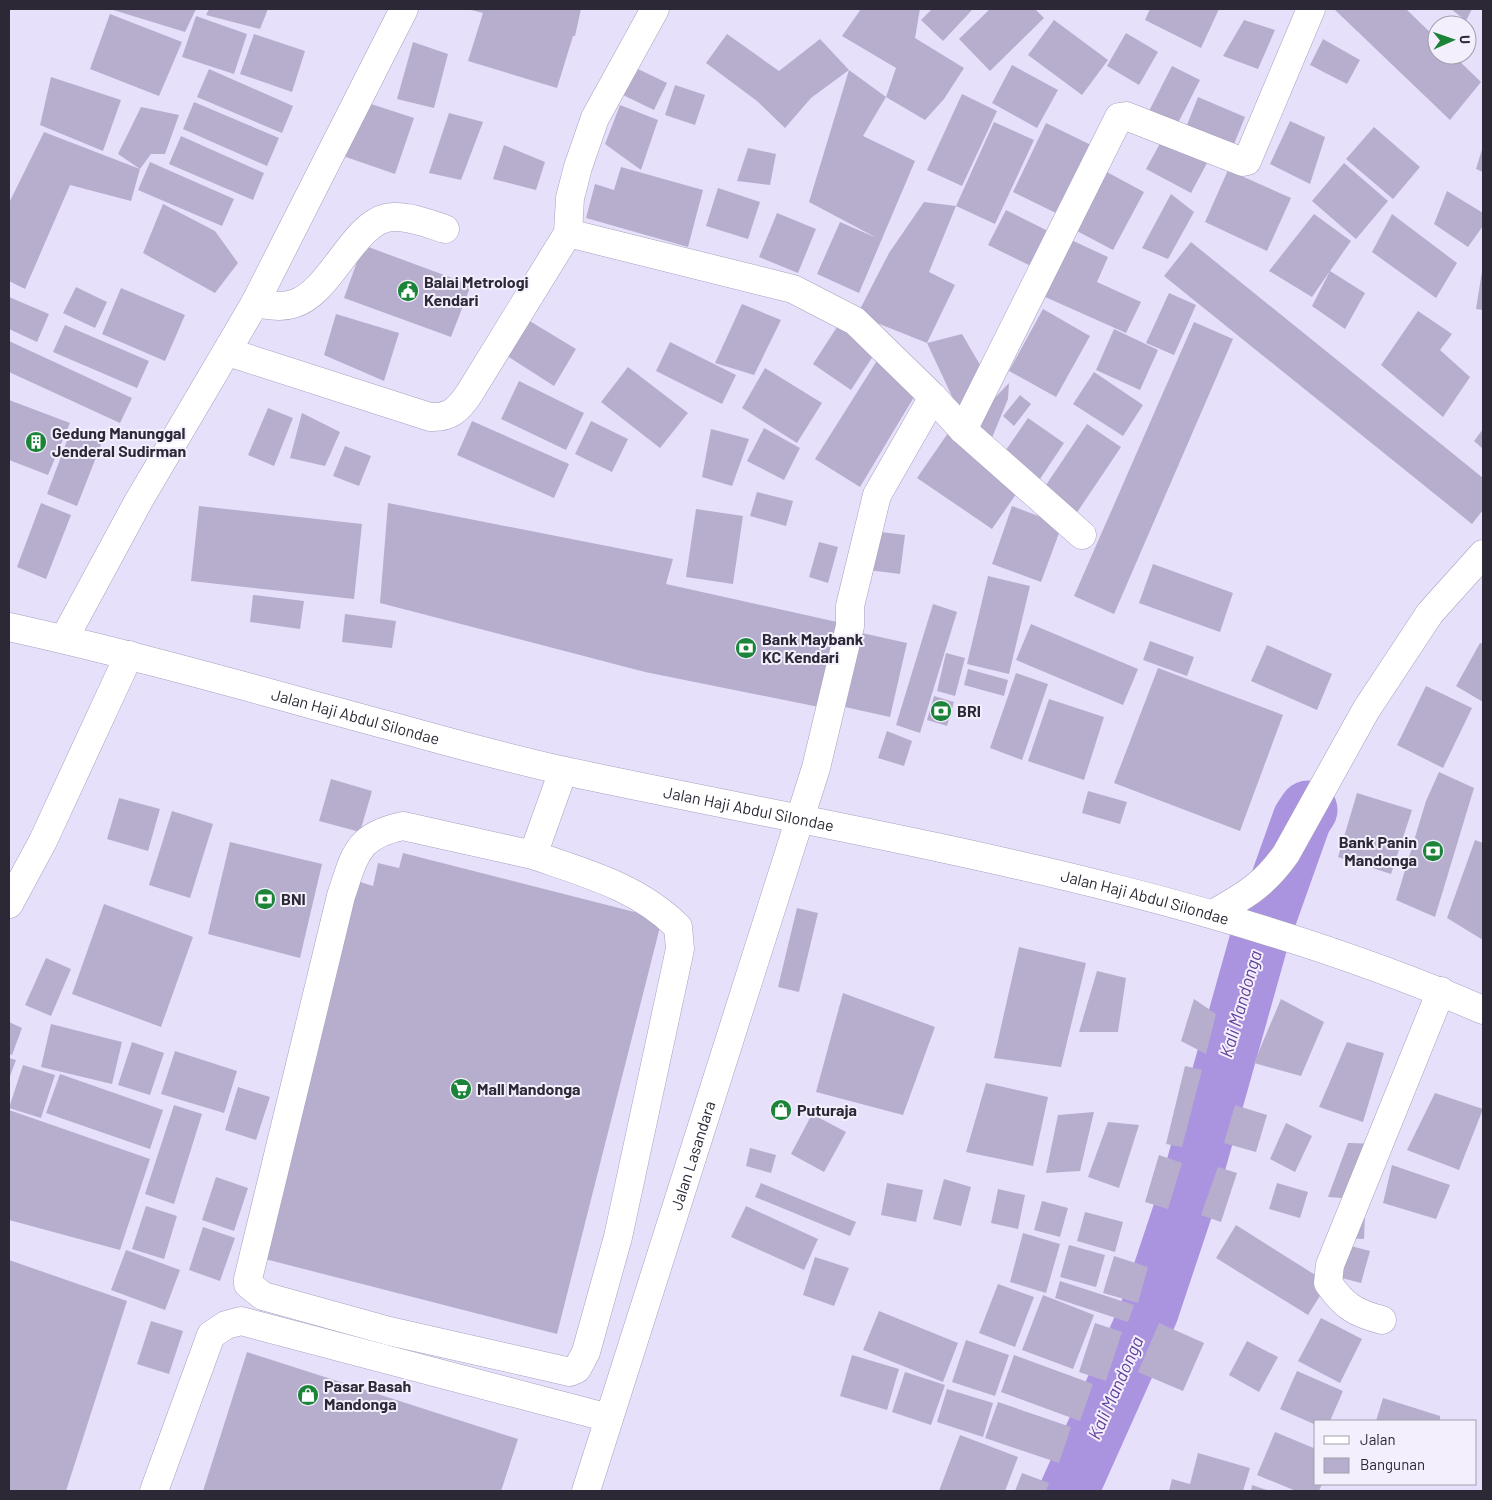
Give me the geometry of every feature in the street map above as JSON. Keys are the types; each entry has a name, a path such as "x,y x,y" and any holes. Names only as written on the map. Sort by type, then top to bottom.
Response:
{"main road":[{"path":"64,639 138,502 255,304 404,9"},
{"path":"228,352 430,417 448,416 457,410 469,394 568,233 570,198 578,167 595,118 655,9"},
{"path":"963,430 1119,117 1126,116 1243,162 1247,161 1311,9"},
{"path":"255,304 292,305 306,298 335,268 358,237 376,222 391,217 410,219 445,229"},
{"path":"568,233 793,289 855,321 963,430 1082,535"},
{"name":"Jalan Lasandara","path":"586,1491 816,768 850,626 850,606 877,495 932,397"},
{"path":"1221,916 1257,888 1273,872 1286,854 1334,765 1372,702 1430,613 1483,554"},
{"name":"Jalan Haji Abdul Silondae","path":"9,627 129,654 563,771 799,818 995,860 1221,916 1440,992 1483,1010"},
{"path":"9,904 43,840 129,654"},
{"path":"533,855 563,771"},
{"path":"403,826 533,855 625,888 651,903 678,927 680,943 618,1237 586,1352 577,1369 570,1372 389,1331 263,1296 248,1284 340,896 355,855 367,840 383,830 403,826"},
{"path":"1382,1320 1357,1313 1338,1298 1328,1283 1330,1265 1440,992"},
{"path":"154,1491 211,1335 226,1325 241,1321 609,1418"}],"building":[{"path":"110,9 196,9 185,32"},
{"path":"209,9 268,9 260,29 206,15"},
{"path":"467,9 581,9 575,36 573,36 557,88 468,61 483,13"},
{"path":"861,9 920,9 915,38 964,68 944,99 925,120 886,97 896,68 842,36"},
{"path":"932,9 973,9 943,41 921,20"},
{"path":"990,9 1035,9 1044,18 990,71 959,39"},
{"path":"1150,9 1219,9 1201,48 1145,20"},
{"path":"1334,9 1406,9 1427,29 1427,65 1463,65 1481,82 1450,120"},
{"path":"1451,9 1472,9 1469,15 1458,15"},
{"path":"110,14 182,42 159,96 90,69"},
{"path":"196,16 247,34 234,74 182,57"},
{"path":"1054,20 1108,60 1082,95 1028,55"},
{"path":"1244,20 1275,30 1258,69 1223,56"},
{"path":"1126,33 1158,52 1139,85 1107,66"},
{"path":"254,34 305,51 292,92 240,74"},
{"path":"727,34 779,71 820,39 849,70 811,98 785,128 757,101 706,63"},
{"path":"1323,39 1360,60 1347,84 1310,65"},
{"path":"413,42 448,54 434,108 397,99"},
{"path":"1012,65 1058,90 1037,128 992,103"},
{"path":"1172,66 1200,80 1176,127 1148,113"},
{"path":"636,68 667,83 654,110 623,95"},
{"path":"209,69 293,106 282,133 197,97"},
{"path":"849,70 886,97 863,136 915,161 859,293 817,274 840,222 877,238 809,202"},
{"path":"51,77 121,100 103,151 40,125"},
{"path":"675,85 705,95 695,125 665,115"},
{"path":"962,94 997,111 962,186 927,170"},
{"path":"1198,97 1245,117 1232,149 1185,130"},
{"path":"362,101 414,118 395,174 343,156"},
{"path":"194,102 279,138 267,166 183,129"},
{"path":"620,105 658,120 641,170 605,144"},
{"path":"141,107 179,115 165,154 151,154 140,169 118,154"},
{"path":"449,113 483,122 461,180 429,173"},
{"path":"1290,121 1325,137 1310,184 1270,164"},
{"path":"994,122 1034,140 995,224 956,206"},
{"path":"1046,123 1095,147 1062,216 1013,192"},
{"path":"1374,127 1420,167 1393,199 1346,159"},
{"path":"44,132 140,169 131,201 70,185 25,289 9,281 9,203"},
{"path":"181,136 264,173 253,200 169,164"},
{"path":"1163,138 1207,163 1191,193 1146,169"},
{"path":"504,145 545,162 536,190 493,179"},
{"path":"1483,146 1483,172 1476,169"},
{"path":"748,148 776,154 770,185 737,181"},
{"path":"150,162 234,199 222,226 138,190"},
{"path":"1344,163 1388,201 1356,239 1312,201"},
{"path":"621,167 703,190 688,247 586,218 595,184 614,190"},
{"path":"1228,170 1291,198 1267,251 1205,222"},
{"path":"1105,171 1144,192 1113,250 1075,230"},
{"path":"718,188 760,202 748,239 706,226"},
{"path":"1447,191 1483,213 1483,226 1468,247 1434,224"},
{"path":"1171,194 1194,212 1168,259 1142,248"},
{"path":"924,202 956,206 929,272 955,285 927,343 857,315 889,253"},
{"path":"163,204 215,231 238,263 215,293 143,253"},
{"path":"1006,210 1056,235 1039,270 988,245"},
{"path":"777,213 816,229 798,273 759,257"},
{"path":"1314,214 1351,241 1312,297 1269,271"},
{"path":"1392,214 1457,263 1436,298 1372,252"},
{"path":"1069,239 1108,257 1097,282 1141,302 1126,333 1043,296"},
{"path":"1191,242 1483,478 1483,510 1472,524 1164,276"},
{"name":"Balai Metrologi Kendari","path":"363,245 471,285 451,337 344,298"},
{"path":"1330,271 1365,293 1345,329 1312,306"},
{"path":"1483,271 1483,310 1476,309"},
{"path":"76,287 107,302 95,328 63,313"},
{"path":"121,288 185,315 165,361 102,334"},
{"path":"1169,293 1196,305 1174,355 1146,343"},
{"path":"9,297 49,314 37,342 9,329"},
{"path":"742,304 781,320 754,375 715,363"},
{"path":"1043,309 1090,336 1056,397 1009,371"},
{"path":"1418,311 1452,334 1440,350 1470,377 1443,417 1381,365"},
{"path":"336,314 399,333 384,381 324,355"},
{"path":"523,317 576,349 554,386 501,352"},
{"path":"1194,322 1233,339 1114,614 1074,596"},
{"path":"839,324 877,350 851,390 813,364"},
{"path":"65,325 149,361 137,388 53,352"},
{"path":"1114,329 1158,350 1140,390 1096,370"},
{"path":"962,334 986,375 957,407 927,343"},
{"path":"9,341 132,398 120,423 9,372"},
{"path":"670,342 736,375 722,404 656,371"},
{"path":"878,359 920,387 860,487 815,459"},
{"path":"628,367 688,413 660,448 601,402"},
{"path":"765,368 822,403 797,443 742,408"},
{"path":"1094,372 1143,405 1123,436 1073,404"},
{"path":"519,381 584,413 566,450 501,419"},
{"path":"1009,383 1008,399 989,445 968,426"},
{"path":"1020,395 1031,404 1014,426 1003,416"},
{"name":"Gedung Manunggal Jenderal Sudirman","path":"9,400 70,423 48,475 9,460"},
{"path":"268,408 293,418 274,466 248,455"},
{"path":"302,413 340,432 325,466 290,458"},
{"path":"1028,418 1064,443 1036,485 999,460"},
{"path":"472,421 569,464 554,498 457,455"},
{"path":"591,421 628,439 612,472 575,454"},
{"path":"1087,424 1121,447 1074,517 1040,494"},
{"path":"764,428 800,448 784,480 747,461"},
{"path":"711,429 749,439 732,486 702,477"},
{"path":"1483,429 1483,449 1474,441"},
{"path":"71,430 102,442 77,506 47,494"},
{"path":"948,433 1021,487 992,529 917,478"},
{"path":"345,446 371,456 359,486 333,476"},
{"path":"757,492 793,501 786,526 750,516"},
{"path":"41,503 71,515 46,579 17,567"},
{"path":"388,503 673,559 666,584 846,624 829,709 645,672 380,603"},
{"path":"199,506 362,524 354,599 191,581"},
{"path":"1012,506 1062,525 1041,582 992,564"},
{"path":"696,509 743,516 733,584 686,577"},
{"path":"873,531 905,535 900,574 868,570"},
{"path":"819,542 838,547 828,583 809,577"},
{"path":"1153,564 1233,593 1220,632 1139,603"},
{"path":"988,576 1030,586 1009,674 967,664"},
{"path":"253,595 304,601 300,629 250,622"},
{"path":"933,604 957,612 920,733 896,725"},
{"path":"345,614 396,621 392,648 342,642"},
{"path":"1031,624 1138,669 1123,705 1016,660"},
{"path":"853,631 907,643 890,717 836,705"},
{"path":"1150,641 1194,657 1187,676 1143,660"},
{"path":"1480,643 1483,644 1483,702 1456,686"},
{"path":"1267,645 1332,674 1317,710 1251,681"},
{"path":"946,653 965,658 955,696 937,691"},
{"path":"1158,668 1283,715 1240,831 1114,783"},
{"path":"968,669 1008,680 1004,696 964,685"},
{"path":"1016,673 1048,684 1022,760 990,748"},
{"path":"1426,686 1472,708 1443,768 1397,745"},
{"name":"BRI","path":"934,696 954,702 947,726 927,720"},
{"path":"1049,699 1104,717 1084,780 1028,761"},
{"path":"887,731 912,741 904,766 878,758"},
{"name":"Bank Panin Mandonga","path":"1439,772 1474,788 1435,917 1396,900 1426,801"},
{"path":"331,779 372,791 360,832 319,821"},
{"path":"1088,791 1127,802 1120,824 1082,813"},
{"path":"1357,793 1412,810 1391,874 1338,857"},
{"path":"119,798 160,809 148,851 107,839"},
{"path":"172,811 213,824 190,898 149,885"},
{"path":"1475,840 1483,843 1483,940 1447,918"},
{"name":"BNI","path":"230,842 322,864 300,958 208,934"},
{"name":"Mall Mandonga","path":"403,853 662,919 557,1334 261,1258 357,881 373,886 378,863 399,868"},
{"path":"104,904 193,937 161,1027 72,994"},
{"path":"797,908 818,913 799,992 778,987"},
{"path":"1019,947 1086,963 1061,1067 994,1058"},
{"path":"46,958 71,969 51,1016 25,1005"},
{"path":"1097,971 1126,978 1118,1032 1079,1032"},
{"path":"843,993 935,1027 903,1115 816,1092"},
{"path":"1194,999 1216,1014 1206,1054 1181,1041"},
{"path":"1281,999 1324,1022 1301,1076 1254,1063"},
{"path":"9,1022 22,1028 12,1055 9,1054"},
{"path":"51,1024 122,1042 112,1084 41,1067"},
{"path":"132,1042 164,1053 150,1095 118,1085"},
{"path":"1347,1042 1384,1053 1363,1122 1319,1107"},
{"path":"175,1051 237,1071 224,1113 161,1094"},
{"path":"9,1058 16,1060 9,1079"},
{"path":"23,1065 55,1075 41,1118 9,1108"},
{"path":"1185,1066 1202,1070 1182,1147 1166,1144"},
{"path":"60,1074 163,1110 150,1149 46,1113"},
{"path":"986,1083 1048,1097 1033,1166 966,1152"},
{"path":"238,1087 270,1097 256,1140 225,1130"},
{"path":"1435,1093 1483,1109 1459,1170 1407,1150"},
{"path":"174,1105 202,1114 174,1204 145,1194"},
{"path":"1235,1105 1267,1115 1256,1152 1224,1143"},
{"path":"9,1110 150,1159 120,1250 9,1220"},
{"path":"1094,1112 1080,1171 1046,1173 1058,1115"},
{"path":"812,1114 846,1132 824,1172 791,1154"},
{"path":"1108,1122 1139,1125 1119,1188 1088,1177"},
{"path":"1286,1123 1312,1136 1295,1172 1270,1159"},
{"path":"1348,1143 1381,1144 1367,1200 1328,1197"},
{"path":"750,1148 776,1155 771,1173 746,1166"},
{"path":"1159,1155 1182,1163 1168,1209 1145,1202"},
{"path":"1392,1165 1450,1185 1436,1219 1383,1203"},
{"path":"1218,1167 1237,1173 1221,1222 1201,1215"},
{"path":"216,1177 248,1188 234,1231 202,1220"},
{"path":"944,1179 971,1187 961,1226 933,1219"},
{"path":"761,1183 856,1222 850,1236 755,1197"},
{"path":"887,1183 923,1190 916,1222 881,1215"},
{"path":"1277,1183 1308,1192 1300,1218 1269,1209"},
{"path":"998,1189 1025,1195 1018,1229 991,1223"},
{"path":"1042,1201 1068,1208 1060,1237 1034,1230"},
{"path":"146,1206 177,1216 164,1259 132,1249"},
{"path":"746,1206 818,1239 804,1270 731,1237"},
{"path":"1085,1212 1123,1222 1115,1252 1077,1241"},
{"path":"1365,1214 1364,1239 1342,1238"},
{"path":"1236,1225 1328,1283 1308,1315 1216,1258"},
{"path":"203,1227 235,1238 220,1281 189,1270"},
{"path":"1023,1233 1060,1244 1046,1293 1010,1282"},
{"path":"1069,1245 1105,1255 1096,1287 1060,1277"},
{"path":"1347,1245 1370,1251 1361,1283 1338,1277"},
{"path":"126,1250 180,1270 165,1310 111,1290"},
{"path":"1114,1256 1148,1267 1138,1303 1103,1293"},
{"path":"815,1257 849,1268 834,1306 803,1295"},
{"path":"9,1260 127,1301 66,1491 9,1491"},
{"path":"1060,1281 1134,1305 1128,1322 1055,1298"},
{"path":"998,1284 1034,1297 1015,1347 979,1333"},
{"path":"1043,1295 1094,1315 1073,1369 1022,1350"},
{"path":"879,1311 958,1343 943,1382 863,1350"},
{"path":"1321,1318 1362,1339 1340,1383 1298,1361"},
{"path":"151,1321 183,1331 169,1374 137,1364"},
{"path":"1095,1323 1122,1332 1106,1381 1079,1372"},
{"path":"1159,1323 1204,1343 1183,1391 1138,1372"},
{"path":"966,1340 1009,1355 995,1396 952,1382"},
{"path":"1247,1341 1278,1357 1259,1392 1229,1375"},
{"name":"Pasar Basah Mandonga","path":"247,1352 518,1439 501,1491 203,1491"},
{"path":"852,1355 899,1369 887,1410 840,1396"},
{"path":"1014,1355 1093,1384 1080,1421 1001,1392"},
{"path":"1297,1371 1343,1391 1330,1420 1314,1420 1314,1424 1280,1409"},
{"path":"905,1372 945,1385 931,1425 892,1412"},
{"path":"947,1389 993,1403 983,1437 937,1422"},
{"path":"1383,1398 1440,1416 1440,1420 1376,1420"},
{"path":"998,1402 1071,1427 1059,1463 985,1438"},
{"path":"1275,1432 1314,1448 1314,1485 1322,1485 1319,1491 1296,1491 1257,1475"},
{"path":"960,1435 1018,1457 1005,1491 939,1491"},
{"path":"1198,1453 1250,1468 1243,1491 1169,1491 1172,1479 1190,1484"},
{"path":"1022,1473 1049,1483 1046,1491 1015,1491"},
{"path":"1252,1485 1270,1491 1251,1491"}],"waterway":[{"name":"Kali Mandonga","path":"1069,1491 1149,1312 1185,1204 1260,937 1302,819 1308,810"}],"place":[{"name":"Balai Metrologi Kendari","path":"408,291"},
{"name":"Gedung Manunggal Jenderal Sudirman","path":"36,442"},
{"name":"Bank Maybank KC Kendari","path":"746,648"},
{"name":"BRI","path":"941,711"},
{"name":"Bank Panin Mandonga","path":"1433,851"},
{"name":"BNI","path":"265,899"},
{"name":"Mall Mandonga","path":"461,1089"},
{"name":"Puturaja","path":"781,1110"},
{"name":"Pasar Basah Mandonga","path":"308,1395"}]}
